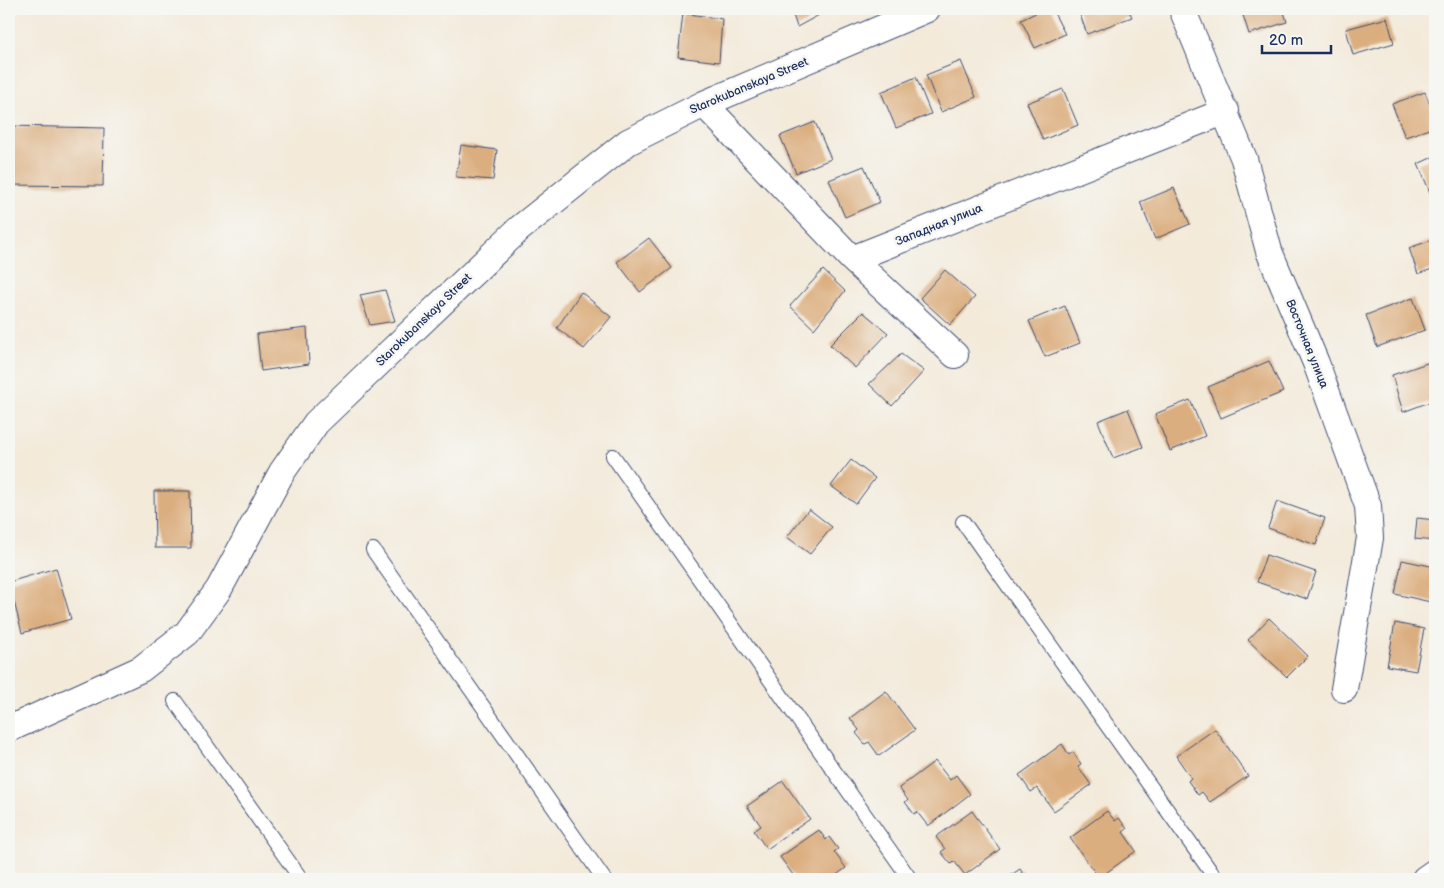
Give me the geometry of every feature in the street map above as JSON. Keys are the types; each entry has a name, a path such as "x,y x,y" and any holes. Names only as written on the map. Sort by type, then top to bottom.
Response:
{"street":[{"name":"Starokubanskaya Street","path":"9,729 141,669 187,632 219,589 282,472 316,423 519,229 628,142 704,104 927,9"},
{"name":"Восточная улица","path":"1182,9 1189,30 1226,111 1244,158 1269,251 1316,363 1368,506 1370,538 1344,689"},
{"path":"704,104 852,259 955,355"},
{"name":"Западная улица","path":"852,259 1226,111"},
{"path":"1425,879 1435,872"}],"lane":[{"path":"613,456 910,879"},
{"path":"963,522 1216,879"},
{"path":"373,550 604,879"},
{"path":"175,701 301,879"}],"building":[{"path":"791,9 815,9 819,15 797,27"},
{"path":"1044,9 1052,9 1065,34 1035,48 1021,20"},
{"path":"1078,9 1128,9 1132,17 1087,34"},
{"path":"1253,9 1283,9 1287,22 1249,34 1242,12"},
{"path":"683,13 722,19 719,62 678,57"},
{"path":"1387,18 1394,43 1353,55 1346,29"},
{"path":"961,61 976,97 941,112 926,75"},
{"path":"916,77 931,114 896,128 881,92"},
{"path":"1063,89 1078,125 1043,140 1027,103"},
{"path":"1425,92 1435,117 1435,127 1405,137 1392,104"},
{"path":"815,122 831,159 796,173 780,136"},
{"path":"9,126 104,128 103,186 9,185"},
{"path":"461,145 497,150 493,180 456,177"},
{"path":"1435,156 1435,204 1418,164"},
{"path":"864,166 880,202 845,217 829,180"},
{"path":"1174,188 1190,224 1155,239 1140,202"},
{"path":"649,238 672,268 640,292 617,262"},
{"path":"1435,239 1435,268 1418,274 1409,248"},
{"path":"823,270 845,291 814,329 790,306"},
{"path":"945,270 975,297 950,325 920,298"},
{"path":"385,290 395,321 370,325 360,295"},
{"path":"581,292 611,317 584,349 557,328"},
{"path":"1413,298 1425,330 1377,347 1366,315"},
{"path":"1065,306 1080,343 1045,357 1029,321"},
{"path":"863,312 888,333 855,368 830,345"},
{"path":"307,328 309,364 261,371 257,334"},
{"path":"901,354 924,371 892,406 869,384"},
{"path":"1269,361 1283,392 1221,418 1208,387"},
{"path":"1433,361 1435,367 1435,400 1403,412 1392,375"},
{"path":"1190,400 1205,436 1170,451 1155,414"},
{"path":"1128,409 1143,447 1113,458 1098,421"},
{"path":"851,460 875,478 856,504 831,486"},
{"path":"154,491 190,491 191,548 155,548"},
{"path":"1277,501 1325,518 1316,545 1268,528"},
{"path":"809,509 832,527 810,554 787,537"},
{"path":"1417,518 1435,520 1435,541 1415,539"},
{"path":"1266,555 1316,572 1307,599 1257,582"},
{"path":"1402,560 1435,567 1435,603 1395,594"},
{"path":"56,568 71,619 22,633 9,582"},
{"path":"1269,618 1308,656 1287,677 1248,640"},
{"path":"1395,623 1424,629 1416,671 1387,666"},
{"path":"886,691 915,730 879,756 869,742 865,744 856,733 859,730 850,718"},
{"path":"1215,729 1248,776 1210,802 1202,792 1198,795 1188,781 1191,778 1176,756"},
{"path":"1062,744 1069,755 1073,752 1081,764 1078,766 1091,785 1054,811 1037,788 1031,792 1019,775"},
{"path":"935,761 950,780 956,775 970,794 928,826 917,812 914,814 905,802 908,800 899,788"},
{"path":"783,781 810,819 767,849 754,831 761,826 747,806"},
{"path":"972,811 1000,849 965,875 954,861 951,864 941,852 945,849 936,837"},
{"path":"1107,811 1115,821 1119,818 1127,829 1123,832 1136,851 1099,878 1070,838"},
{"path":"819,830 826,840 829,837 838,849 834,852 846,868 831,879 796,879 780,857"},
{"path":"1020,869 1027,879 1005,879"}]}
